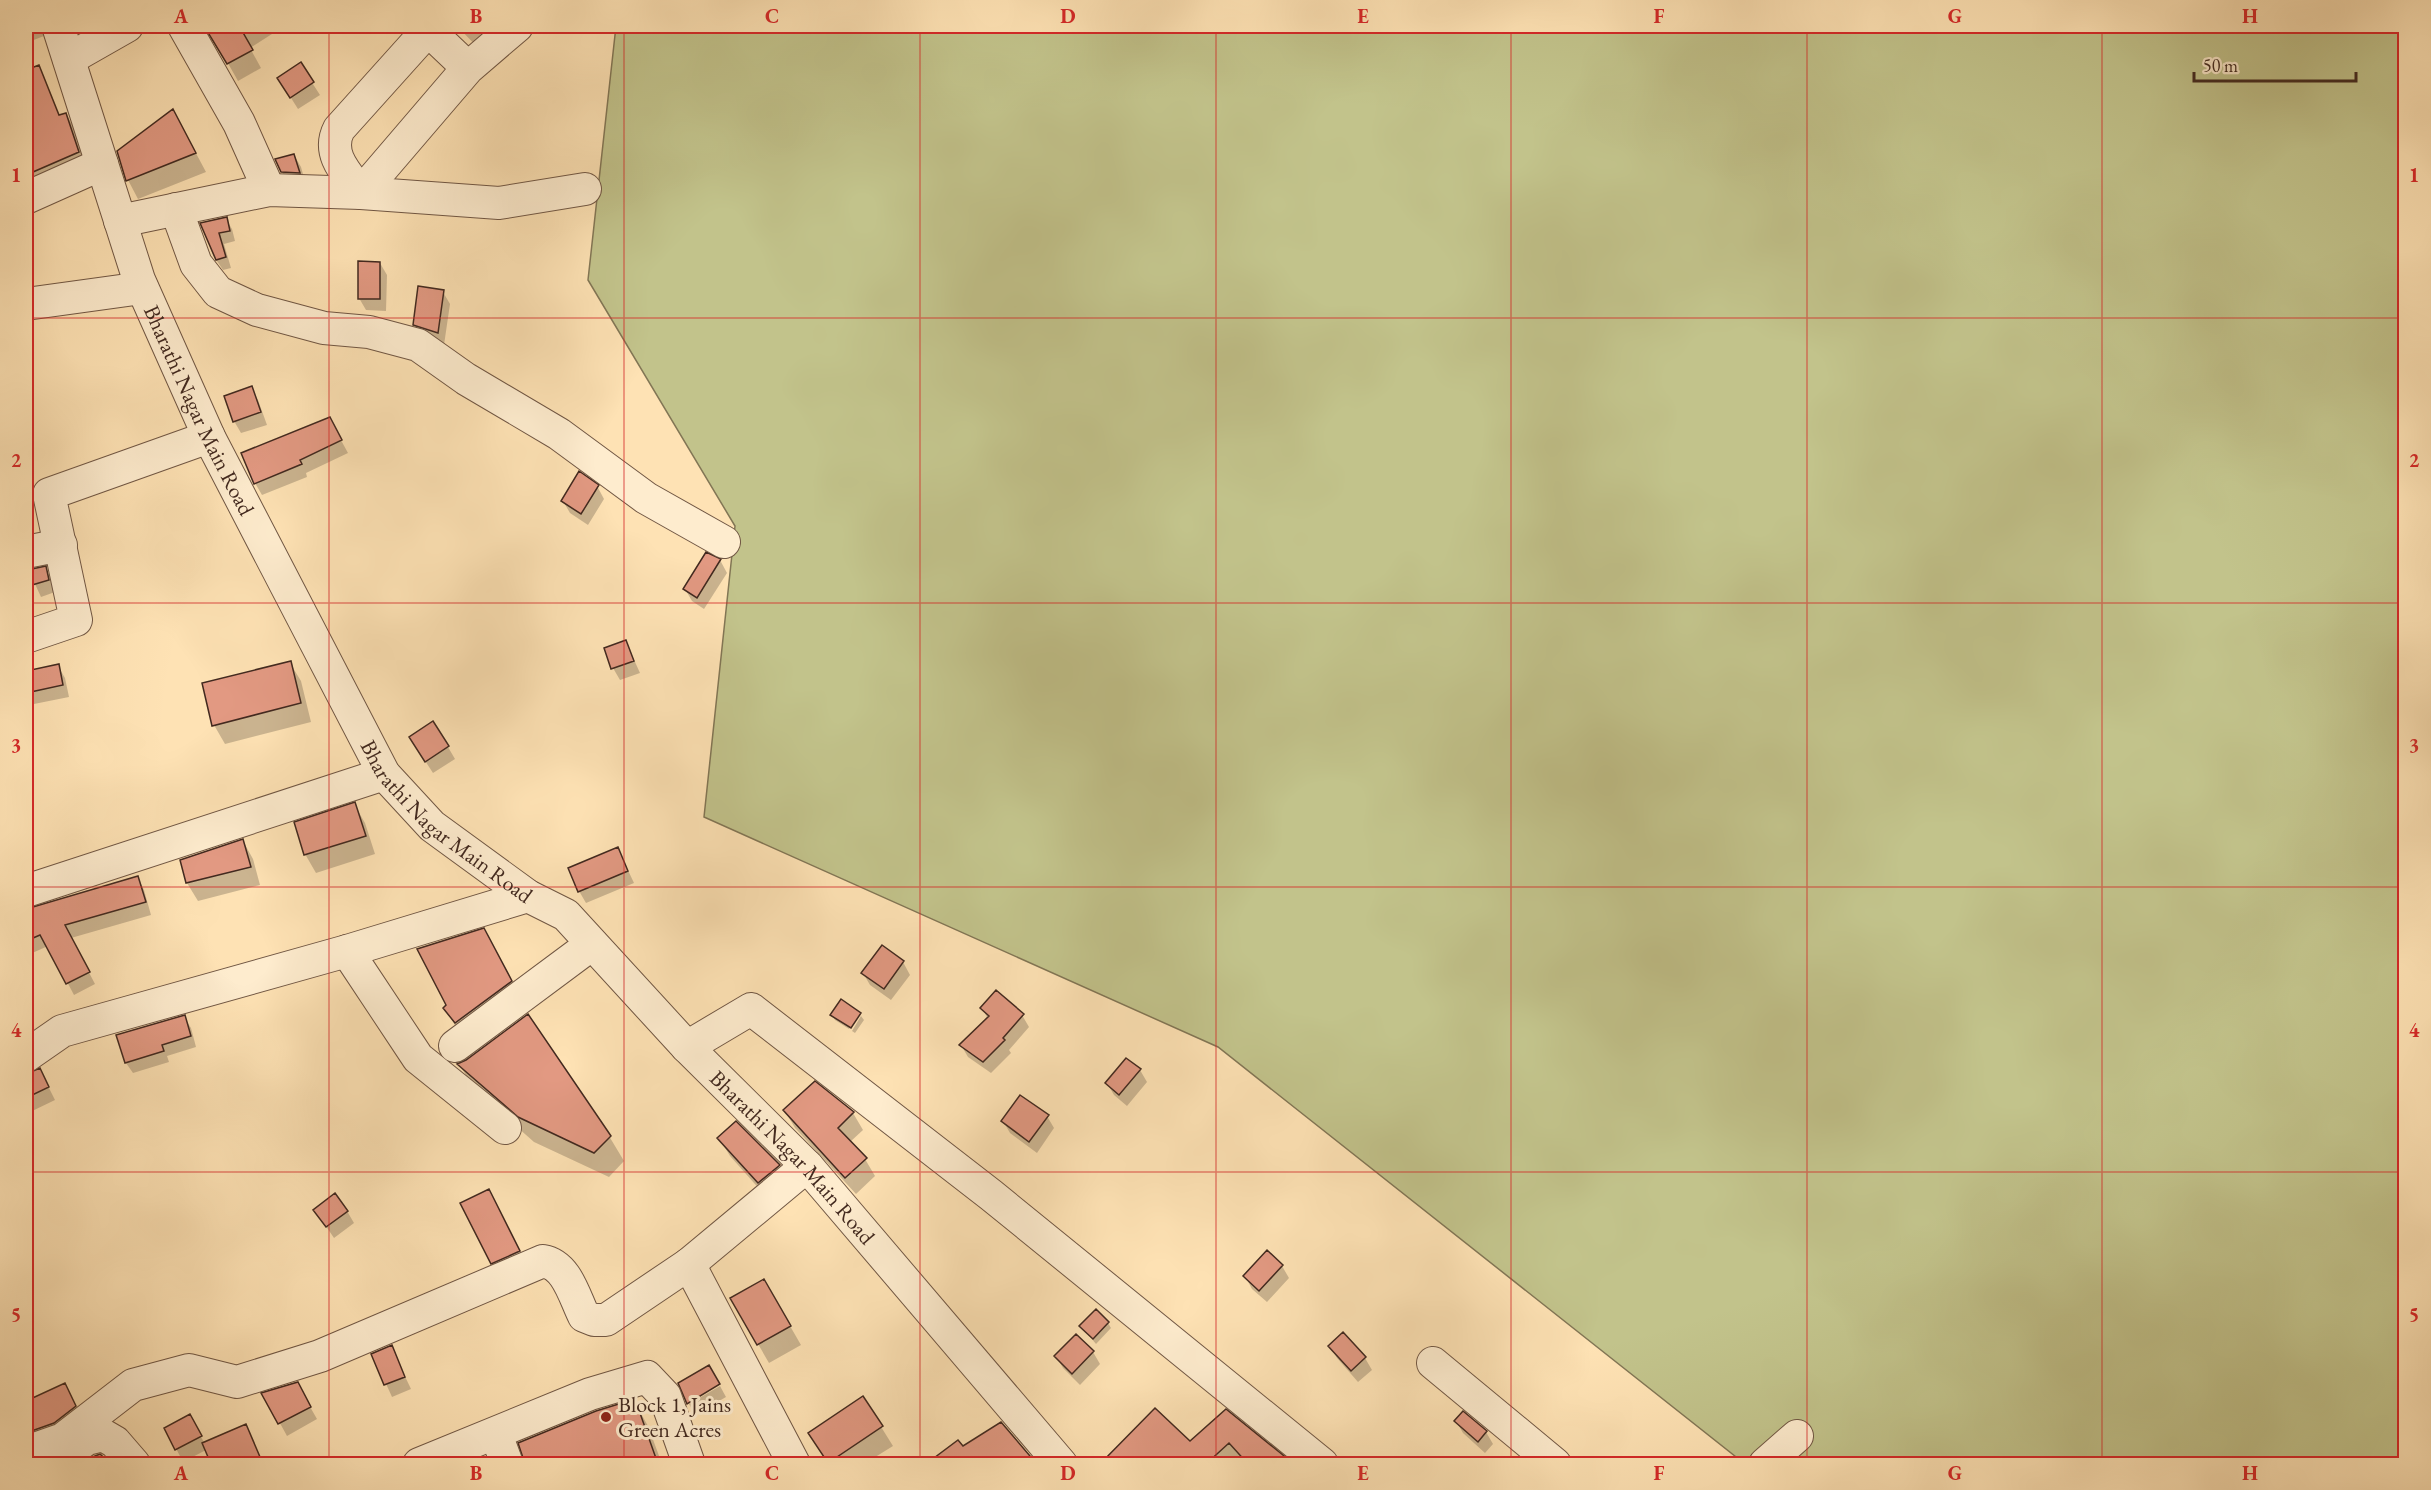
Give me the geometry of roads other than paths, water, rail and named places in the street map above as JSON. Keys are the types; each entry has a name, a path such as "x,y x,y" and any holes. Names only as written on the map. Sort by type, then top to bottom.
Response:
{"street":[{"name":"Bharathi Nagar Main Road","path":"58,26 142,288 209,437 384,774 432,826 528,896 566,915 687,1047 807,1166 1062,1464"},
{"path":"69,59 127,26"},
{"path":"184,26 239,123 269,190"},
{"path":"361,193 468,68 517,26"},
{"path":"361,193 337,160 334,138 339,129 428,30 468,68"},
{"path":"26,198 102,164"},
{"path":"120,221 269,190 361,193 499,203 585,189"},
{"path":"176,209 196,264 218,292 257,310 324,328 369,332 418,345 466,379 559,434 646,498 724,542"},
{"path":"26,304 142,288"},
{"path":"26,637 76,620 50,494 209,437"},
{"path":"26,552 61,545"},
{"path":"26,891 384,774"},
{"path":"26,1056 62,1031 347,951 528,896"},
{"path":"455,1046 592,944"},
{"path":"347,951 418,1058 505,1128"},
{"path":"687,1047 751,1009 991,1195 1322,1464"},
{"path":"26,1452 63,1439 133,1385 189,1370 237,1382 320,1356 543,1261 553,1262 560,1268 584,1316 594,1320 606,1320 689,1264 807,1166"},
{"path":"689,1264 794,1464"},
{"path":"1433,1363 1555,1464"},
{"path":"419,1464 590,1394 647,1377 665,1396 689,1464"},
{"path":"496,1434 507,1464"},
{"path":"52,1464 87,1438 103,1435 115,1442 134,1464"},
{"path":"1765,1464 1797,1436"}],"place":[{"name":"Block 1, Jains Green Acres","path":"606,1417"}]}
